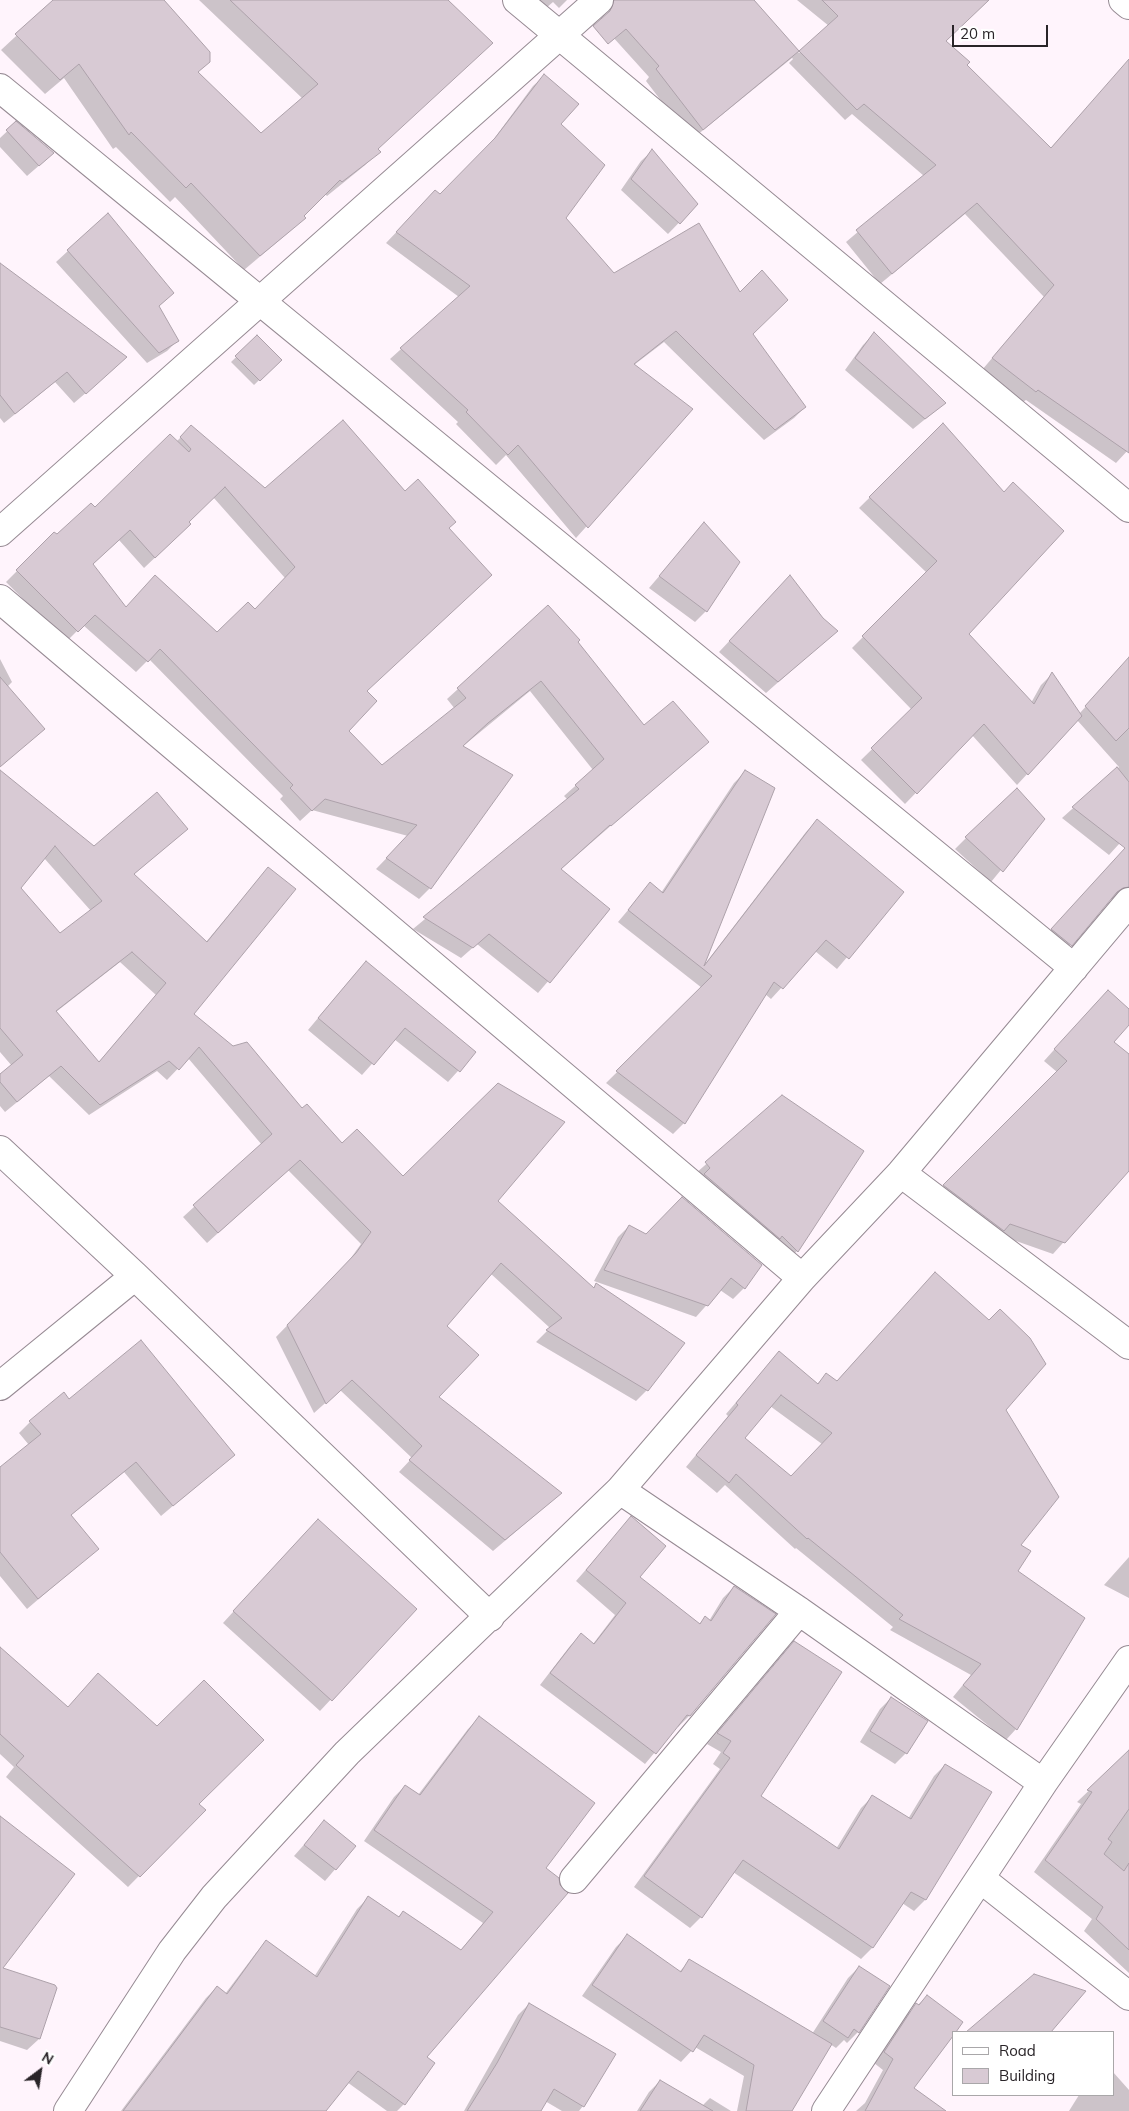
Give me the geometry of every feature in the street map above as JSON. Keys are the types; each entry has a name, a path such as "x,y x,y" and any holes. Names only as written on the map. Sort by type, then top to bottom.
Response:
{"street":[{"path":"516,0 1129,508"},
{"path":"0,532 599,0"},
{"path":"1123,0 1129,5"},
{"path":"0,88 1074,968"},
{"path":"0,599 802,1278"},
{"path":"68,2111 172,1951 214,1897 347,1753 620,1490 802,1278 901,1173 1129,902"},
{"path":"0,1150 490,1617"},
{"path":"901,1173 1129,1345"},
{"path":"0,1386 134,1276"},
{"path":"620,1490 799,1611 1043,1783"},
{"path":"574,1879 799,1611"},
{"path":"826,2111 1043,1783 1129,1660"},
{"path":"980,1878 1129,1996"}],"building":[{"path":"53,0 164,0 210,52 210,62 198,72 261,133 318,84 230,0 448,0 493,43 378,149 381,152 342,182 340,180 304,216 306,218 260,256 191,183 186,188 131,132 129,135 79,64 60,80 15,34"},
{"path":"614,0 754,0 799,51 703,130 656,69 659,66 626,29 608,44 593,26 610,11"},
{"path":"822,0 989,0 946,41 970,62 967,65 1051,148 1129,59 1129,453 1038,390 1036,392 992,358 1054,285 977,203 892,274 856,230 936,165 864,104 857,110 799,51 838,16"},
{"path":"544,74 579,104 561,124 605,165 566,218 614,273 699,223 740,292 762,270 788,300 753,334 806,407 775,430 676,331 634,364 693,409 588,528 518,445 508,455 466,412 468,410 400,348 470,286 396,232 435,190 440,194 495,138"},
{"path":"16,121 54,153 39,166 6,130"},
{"path":"652,149 698,204 680,224 631,179"},
{"path":"108,213 174,293 159,306 179,341 159,353 67,250"},
{"path":"0,263 127,357 86,394 67,372 15,414 0,395"},
{"path":"874,332 946,403 925,419 855,358"},
{"path":"257,335 282,360 260,381 235,356"},
{"path":"343,420 405,491 418,479 456,522 449,528 492,575 367,691 377,701 349,731 382,765 466,698 457,688 548,605 580,640 578,642 644,725 673,701 709,742 561,869 610,909 550,983 489,934 473,948 423,917 579,789 575,785 604,759 541,681 488,723 463,746 513,775 431,889 386,858 417,825 325,799 312,811 290,788 293,785 160,649 148,662 95,615 78,632 16,570 54,532 57,534 91,503 95,507 170,434 189,452 191,449 180,437 191,425 265,488","holes":["225,487 295,567 255,609 248,602 217,632 155,575 126,607 93,564 130,530 155,558 191,524 189,522"]},
{"path":"943,423 1004,492 1013,482 1064,531 969,634 1034,704 1052,672 1082,716 1028,775 984,724 917,794 871,748 922,698 862,636 937,561 869,497"},
{"path":"704,522 740,562 707,612 659,576"},
{"path":"790,575 823,618 838,631 778,682 729,641"},
{"path":"1129,657 1129,728 1116,741 1085,706"},
{"path":"0,677 45,729 0,767"},
{"path":"1117,767 1129,782 1129,887 1117,892 1072,946 1051,929 1125,848 1072,807"},
{"path":"0,770 94,846 157,792 188,829 134,874 207,942 268,867 296,889 194,1014 233,1046 247,1042 302,1108 307,1104 342,1143 357,1129 403,1176 498,1083 565,1122 498,1201 594,1288 596,1283 685,1343 648,1391 546,1330 562,1318 501,1263 447,1326 479,1355 439,1397 562,1493 505,1540 409,1460 422,1446 352,1380 326,1404 287,1325 356,1253 371,1232 300,1160 218,1233 193,1205 272,1134 199,1047 179,1070 169,1061 100,1105 61,1066 17,1102 0,1082 0,1074 23,1055 0,1028","holes":["55,846 102,901 60,933 21,888","132,952 166,983 99,1062 56,1011"]},
{"path":"745,770 775,788 704,966 817,819 904,892 849,959 826,940 783,989 774,982 685,1124 616,1071 712,976 628,910 650,882 663,893"},
{"path":"1017,788 1045,819 1003,872 965,837"},
{"path":"366,961 476,1052 460,1072 405,1028 374,1065 318,1018"},
{"path":"1108,990 1129,1009 1129,1025 1114,1042 1129,1054 1129,1171 1065,1243 1010,1224 1004,1231 943,1185 1067,1061 1054,1049"},
{"path":"782,1095 864,1151 798,1252 782,1236 780,1239 704,1174 710,1168 705,1162"},
{"path":"682,1197 762,1265 745,1289 731,1278 708,1306 604,1270 629,1225 646,1234"},
{"path":"935,1272 989,1320 1000,1309 1030,1338 1046,1364 1006,1410 1059,1497 1021,1545 1031,1551 1018,1571 1085,1618 1017,1730 963,1685 981,1664 899,1619 903,1615 807,1539 736,1474 729,1483 696,1455 738,1405 736,1403 779,1351 818,1384 826,1373 837,1381","holes":["781,1395 832,1433 791,1476 745,1438"]},
{"path":"141,1340 235,1455 173,1506 136,1462 71,1515 99,1549 38,1599 0,1552 0,1467 41,1434 29,1421 64,1392 69,1399"},
{"path":"631,1516 666,1546 640,1577 700,1624 705,1616 711,1621 734,1586 776,1614 690,1716 687,1715 656,1754 550,1673 581,1633 594,1644 626,1603 586,1570"},
{"path":"318,1519 417,1609 332,1701 233,1611"},
{"path":"794,1641 842,1672 761,1796 839,1849 872,1795 911,1819 945,1764 992,1792 926,1900 911,1892 873,1948 743,1860 702,1918 644,1876 730,1758 723,1753 731,1741 717,1733"},
{"path":"0,1647 68,1707 98,1673 157,1726 204,1680 264,1740 199,1804 206,1810 140,1877 16,1765 24,1756 0,1734"},
{"path":"891,1697 928,1721 907,1754 870,1731"},
{"path":"479,1716 595,1803 546,1868 559,1878 560,1885 568,1893 427,2057 435,2063 405,2105 358,2071 326,2111 123,2111 217,1986 227,1994 266,1940 317,1977 368,1896 399,1917 403,1911 461,1950 493,1912 374,1830 405,1785 420,1795"},
{"path":"1129,1750 1129,1809 1108,1839 1112,1842 1104,1854 1124,1871 1129,1863 1129,1950 1096,1919 1103,1907 1045,1860 1092,1792 1087,1790"},
{"path":"0,1816 75,1874 3,1968 55,1985 57,1988 40,2039 0,2027"},
{"path":"324,1820 356,1846 336,1870 304,1845"},
{"path":"627,1934 681,1972 689,1959 832,2044 792,2111 746,2111 754,2065 704,2035 693,2052 592,1985"},
{"path":"859,1966 890,1986 859,2033 854,2029 848,2038 823,2021"},
{"path":"1034,1974 1086,1991 1052,2031 967,2031"},
{"path":"927,1995 963,2022 957,2031 952,2031 952,2037 914,2088 946,2111 865,2111 893,2059 884,2052 916,2003 919,2005"},
{"path":"529,2003 616,2054 584,2107 554,2089 541,2111 467,2111 497,2063"},
{"path":"660,2080 713,2111 640,2111"}]}
